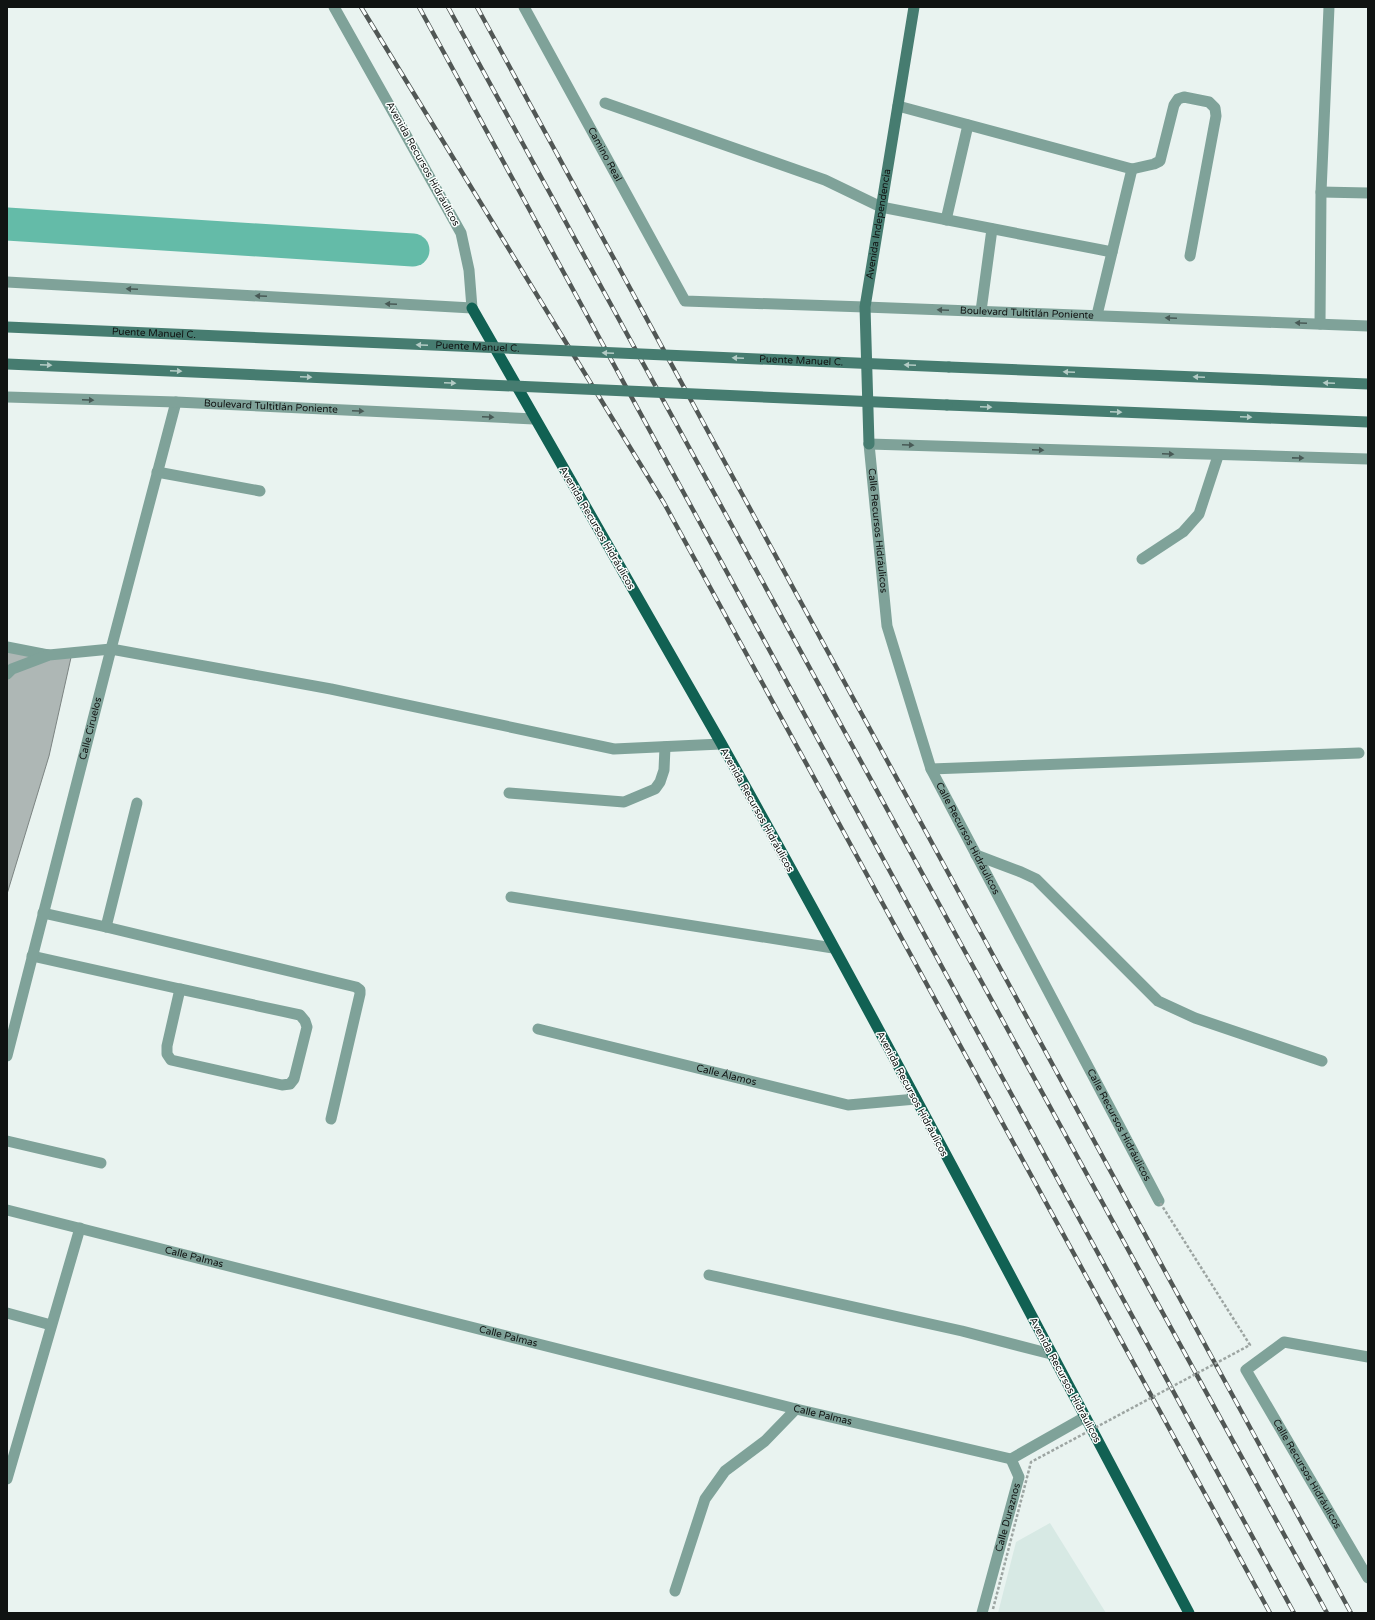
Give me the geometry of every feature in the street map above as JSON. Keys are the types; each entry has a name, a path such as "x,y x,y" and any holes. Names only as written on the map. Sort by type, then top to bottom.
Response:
{"main road":[{"name":"Avenida Independencia","path":"869,444 865,307 914,7"},
{"name":"Avenida Recursos Hidráulicos","path":"472,308 534,419 721,744 916,1099 1189,1613"},
{"name":"Puente Manuel C.","path":"7,327 1368,384"},
{"path":"7,364 1368,422"}],"street":[{"name":"Avenida Recursos Hidráulicos","path":"334,7 461,233 470,270 472,308"},
{"name":"Camino Real","path":"524,7 685,301"},
{"path":"1320,324 1321,192 1329,7"},
{"path":"898,106 1132,169 1154,164 1160,161 1174,105 1178,100 1184,97 1209,102 1215,108 1216,116 1190,256"},
{"path":"605,103 825,180 881,207 1112,252"},
{"path":"946,220 968,125"},
{"path":"1097,315 1132,169"},
{"path":"1321,192 1368,193"},
{"path":"981,311 992,229"},
{"path":"7,282 472,308"},
{"name":"Boulevard Tultitlán Poniente","path":"685,301 1368,326"},
{"name":"Boulevard Tultitlán Poniente","path":"7,397 176,402 534,419"},
{"name":"Calle Ciruelos","path":"7,1056 176,402"},
{"path":"869,444 1368,460"},
{"name":"Calle Recursos Hidráulicos","path":"869,444 887,626 931,769 1159,1201"},
{"path":"1142,559 1183,532 1199,514 1218,456"},
{"path":"157,472 260,491"},
{"path":"7,647 49,655 111,649 331,690 614,749 721,744"},
{"path":"7,674 12,670 49,655"},
{"path":"509,793 624,802 655,789 660,782 664,770 665,746"},
{"path":"931,769 1359,753"},
{"path":"106,927 136,804"},
{"path":"976,855 1036,879 1158,1001 1194,1018 1322,1061"},
{"path":"511,897 833,948"},
{"path":"43,914 106,927 356,987 360,990 331,1119"},
{"path":"32,956 300,1015 305,1021 307,1027 294,1079 290,1084 282,1085 171,1060 167,1054 167,1046 180,989"},
{"name":"Calle Álamos","path":"538,1029 848,1104 916,1099"},
{"path":"7,1141 101,1163"},
{"name":"Calle Palmas","path":"7,1210 796,1408 1011,1459"},
{"path":"7,1479 80,1228"},
{"path":"709,1275 962,1331 1051,1354"},
{"path":"7,1313 51,1325"},
{"name":"Calle Recursos Hidráulicos","path":"1368,1357 1284,1342 1246,1370 1368,1578"},
{"path":"675,1591 705,1499 724,1471 765,1441 796,1408"},
{"path":"1011,1459 1085,1417"},
{"name":"Calle Duraznos","path":"982,1613 1019,1477 1011,1459"}],"path":[{"path":"993,1609 1032,1462 1250,1345 1159,1201"}],"shaded area":[{"path":"1050,1523 1106,1613 998,1613 1016,1542"}],"building":[{"path":"7,645 72,653 49,756 7,894"}],"waterway":[{"path":"7,224 413,250"}],"railway":[{"path":"361,7 664,503 1270,1613"},
{"path":"419,7 1294,1613"},
{"path":"448,7 1327,1613"},
{"path":"477,7 1351,1613"}]}
